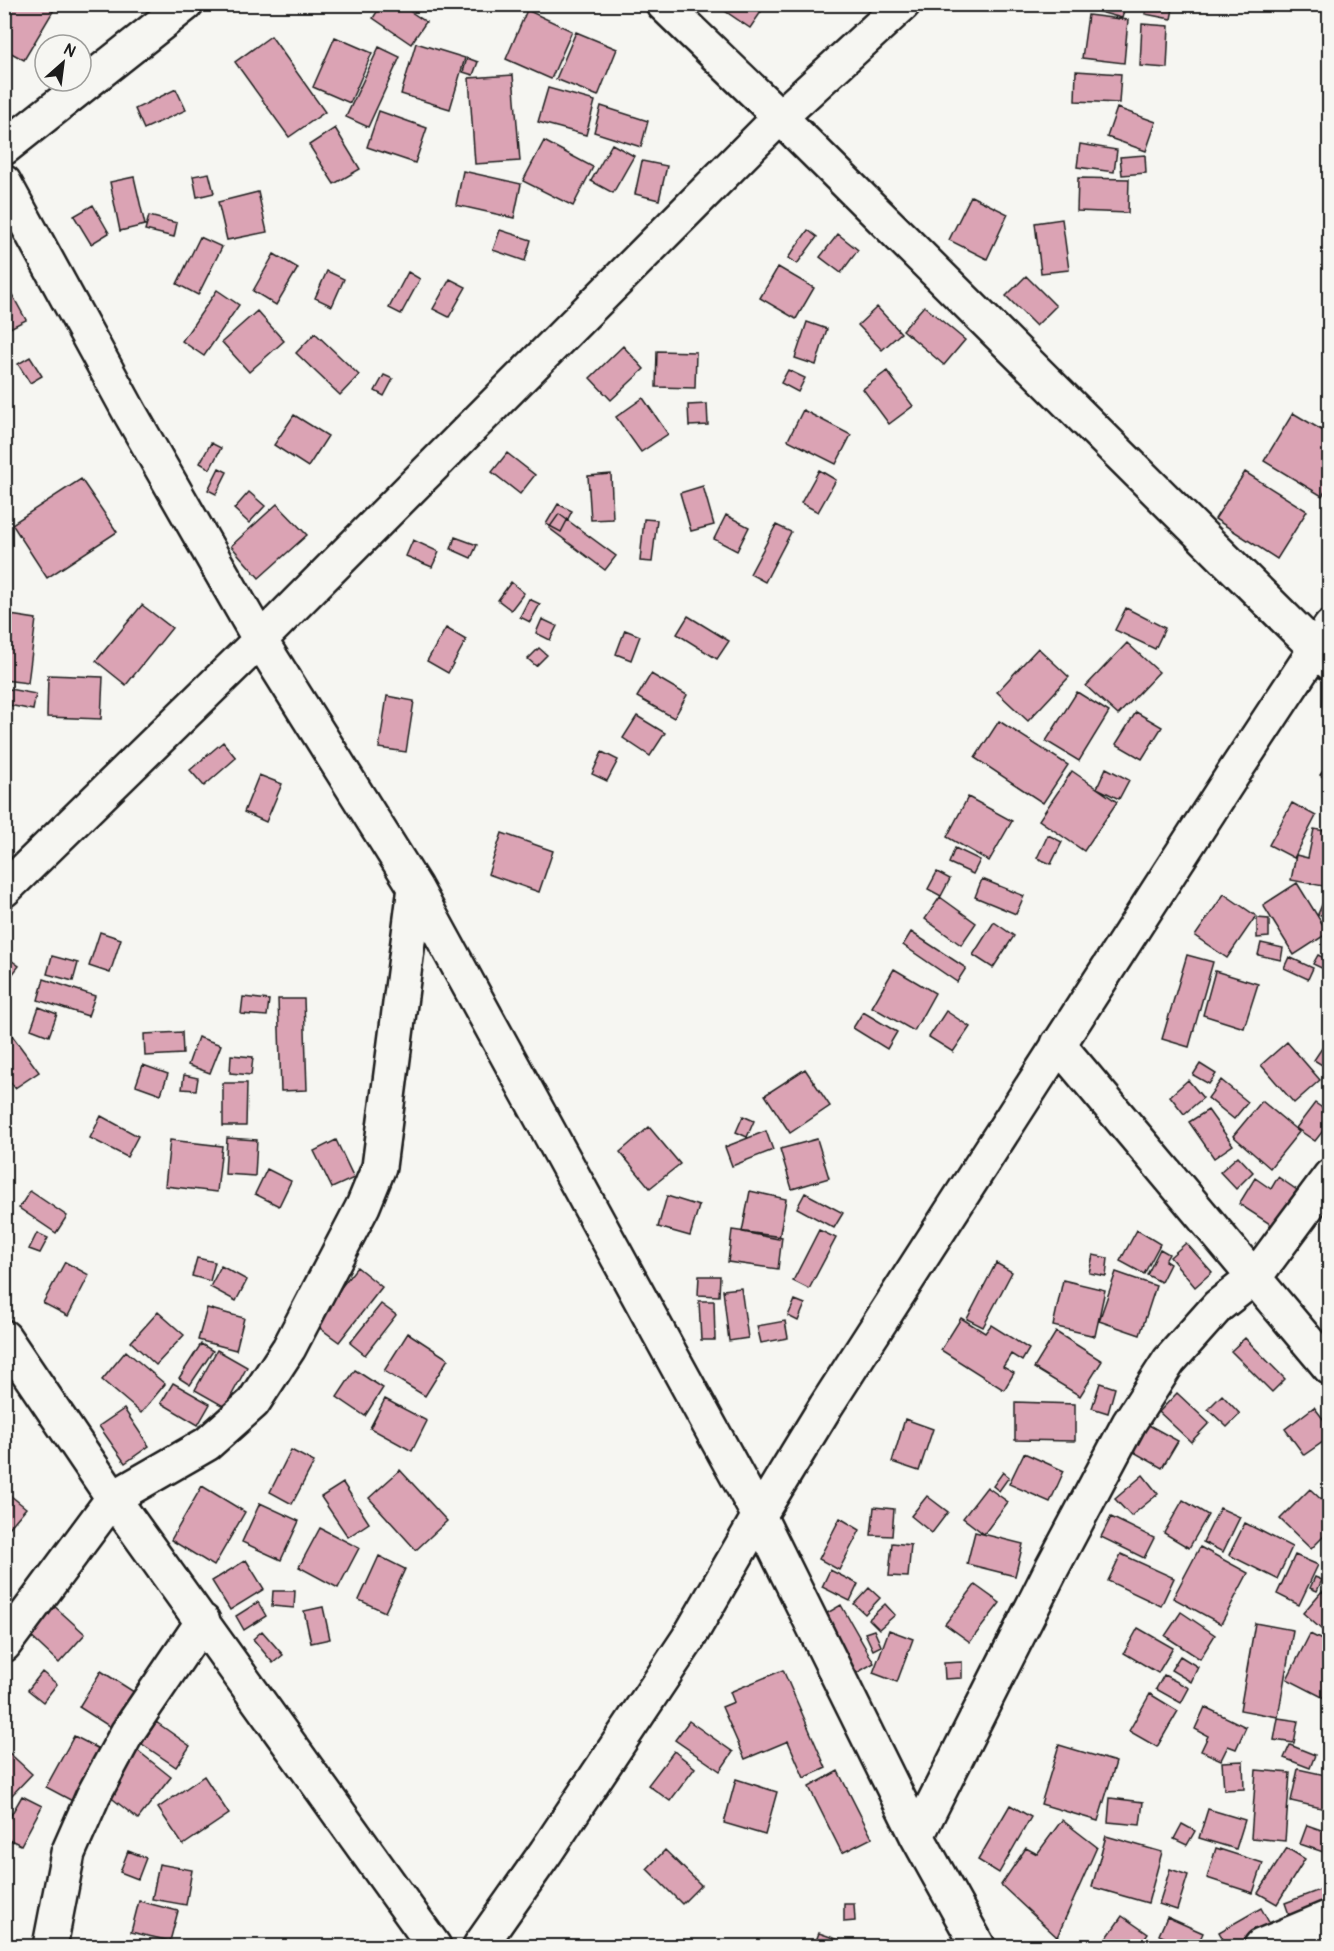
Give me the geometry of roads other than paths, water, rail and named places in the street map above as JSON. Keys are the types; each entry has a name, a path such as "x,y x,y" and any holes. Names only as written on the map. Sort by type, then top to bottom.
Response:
{"street":[{"path":"4,148 186,4"},
{"path":"480,1947 688,1639 826,1406 1058,1044 1325,647 663,4"},
{"path":"4,890 260,640 780,117 903,4"},
{"path":"4,182 130,413 260,640 415,887 759,1516 918,1836 978,1947"},
{"path":"4,1645 113,1498 207,1444 253,1403 289,1348 363,1206 379,1167 415,887"},
{"path":"1058,1044 1255,1276 1329,1368"},
{"path":"918,1836 1129,1423 1169,1361 1218,1306 1255,1276 1329,1176"},
{"path":"4,1336 113,1498 434,1947"},
{"path":"50,1947 68,1853 93,1796 127,1733 202,1622"},
{"path":"1261,1947 1329,1917"}]}
